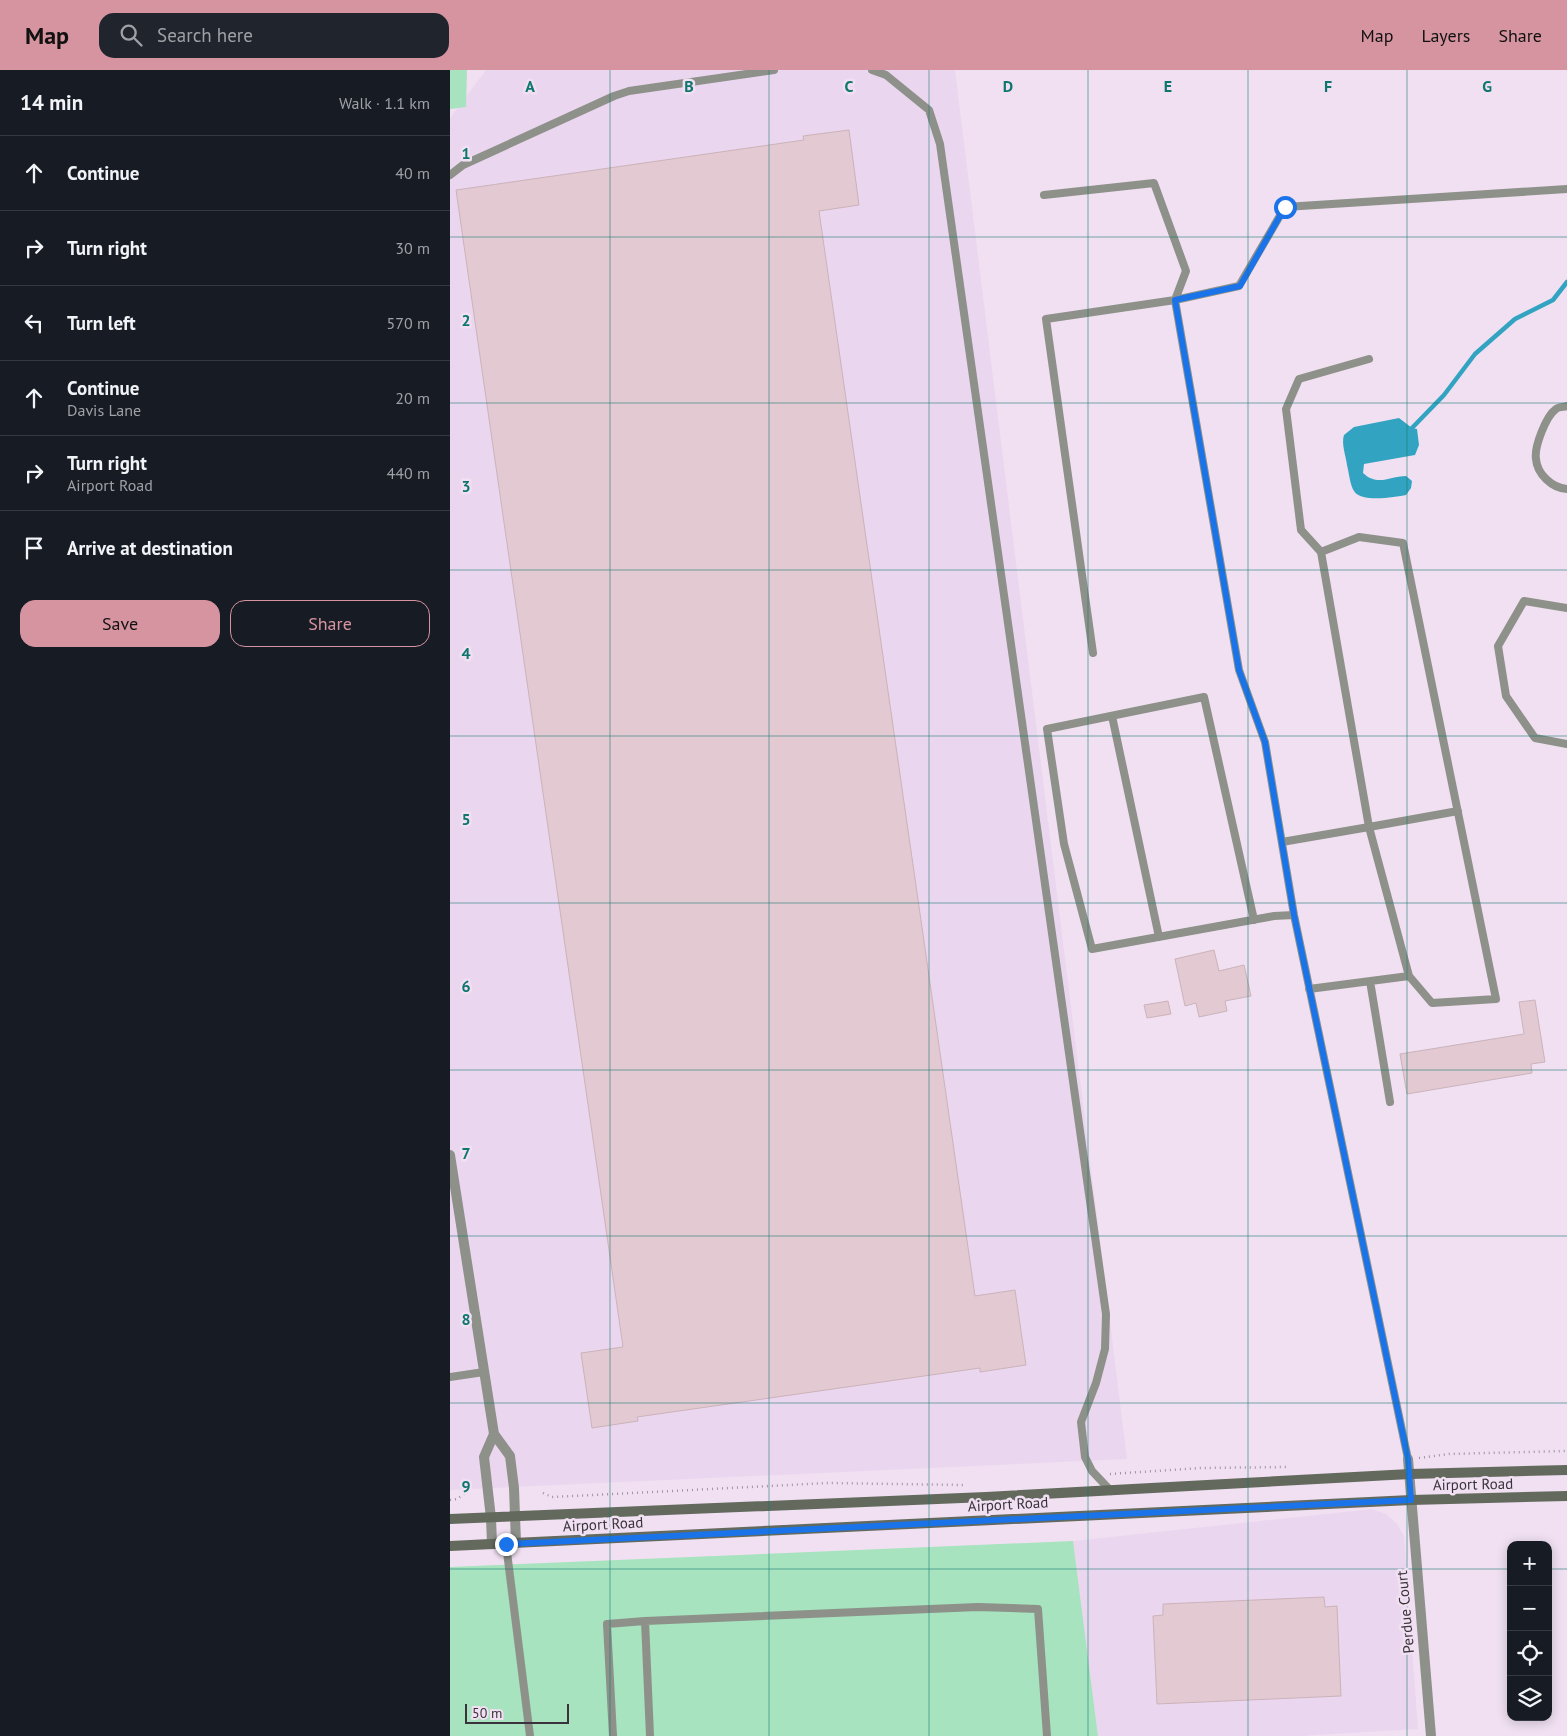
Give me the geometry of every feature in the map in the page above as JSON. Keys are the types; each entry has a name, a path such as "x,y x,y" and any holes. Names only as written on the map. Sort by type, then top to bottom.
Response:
{"main road":[{"name":"Airport Road","path":"450,1520 1112,1490 1410,1474 1567,1470"},
{"name":"Airport Road","path":"450,1546 1411,1500 1567,1496"}],"street":[{"path":"450,1155 494,1434 510,1456 516,1516 511,1543"},
{"path":"492,1544 484,1457 494,1434"},
{"name":"Perdue Court","path":"1408,1459 1430,1736"}],"lane":[{"path":"450,175 463,165 614,96 644,88 774,70"},
{"path":"872,70 886,75 929,110 940,144 1106,1314 1105,1349 1096,1383 1081,1422 1085,1457 1096,1475 1112,1490"},
{"path":"1044,195 1154,183 1186,271 1175,300 1239,670 1265,742 1294,915 1408,1459"},
{"path":"1093,652 1046,319 1175,300 1240,286 1285,207 1567,189"},
{"path":"1321,552 1359,537 1402,543 1496,999 1432,1003 1409,976 1369,828 1321,552 1301,530 1286,409 1299,379 1369,359"},
{"path":"1567,406 1556,409 1542,427 1536,459 1543,477 1560,489 1567,490"},
{"path":"1567,608 1524,601 1498,646 1506,696 1535,738 1567,744"},
{"path":"1254,920 1204,697 1047,729 1064,844 1092,949 1254,920 1294,915"},
{"path":"1112,716 1159,937"},
{"path":"1282,842 1458,812"},
{"path":"1309,989 1409,976"},
{"path":"1370,981 1390,1102"},
{"path":"450,1377 484,1372"},
{"path":"511,1543 530,1736"},
{"path":"614,1736 607,1624 978,1608 1038,1609 1047,1736"},
{"path":"645,1621 650,1736"}],"path":[{"path":"1408,1459 1450,1454 1567,1451"},
{"path":"1096,1475 1201,1468 1297,1467"},
{"path":"543,1493 552,1497 828,1483 970,1485"},
{"path":"450,1500 457,1499 468,1491"}],"shaded area":[{"path":"486,70 955,70 1127,1459 450,1490 450,118"},
{"path":"1372,1509 1386,1514 1397,1524 1404,1536 1418,1729 1299,1736 1098,1736 1073,1541"}],"green space":[{"path":"450,70 467,70 466,107 450,109"},
{"path":"1073,1541 1098,1736 450,1736 450,1567"}],"water":[{"path":"1399,418 1412,428 1417,429 1419,445 1415,455 1364,464 1363,473 1368,477 1379,480 1406,476 1412,481 1411,488 1406,495 1394,497 1371,498 1358,495 1354,491 1351,482 1343,446 1344,435 1354,427"}],"building":[{"path":"849,130 859,205 819,211 975,1296 1015,1290 1026,1365 980,1372 980,1368 637,1417 638,1421 592,1428 581,1353 623,1347 456,190 804,140 803,136"},
{"path":"1214,950 1219,971 1244,965 1251,996 1225,1001 1227,1011 1199,1017 1196,1003 1185,1006 1175,959"},
{"path":"1535,1000 1545,1062 1531,1064 1532,1073 1407,1094 1400,1054 1524,1034 1519,1002"},
{"path":"1168,1001 1171,1014 1147,1018 1144,1005"},
{"path":"1324,1597 1325,1607 1337,1606 1341,1696 1157,1704 1153,1616 1163,1615 1163,1604"}],"waterway":[{"path":"1412,428 1444,395 1475,354 1515,319 1553,300 1567,282"}],"route":[{"path":"506,1544 1411,1500 1408,1459 1294,915 1265,742 1239,670 1175,300 1240,286 1285,207"}]}
